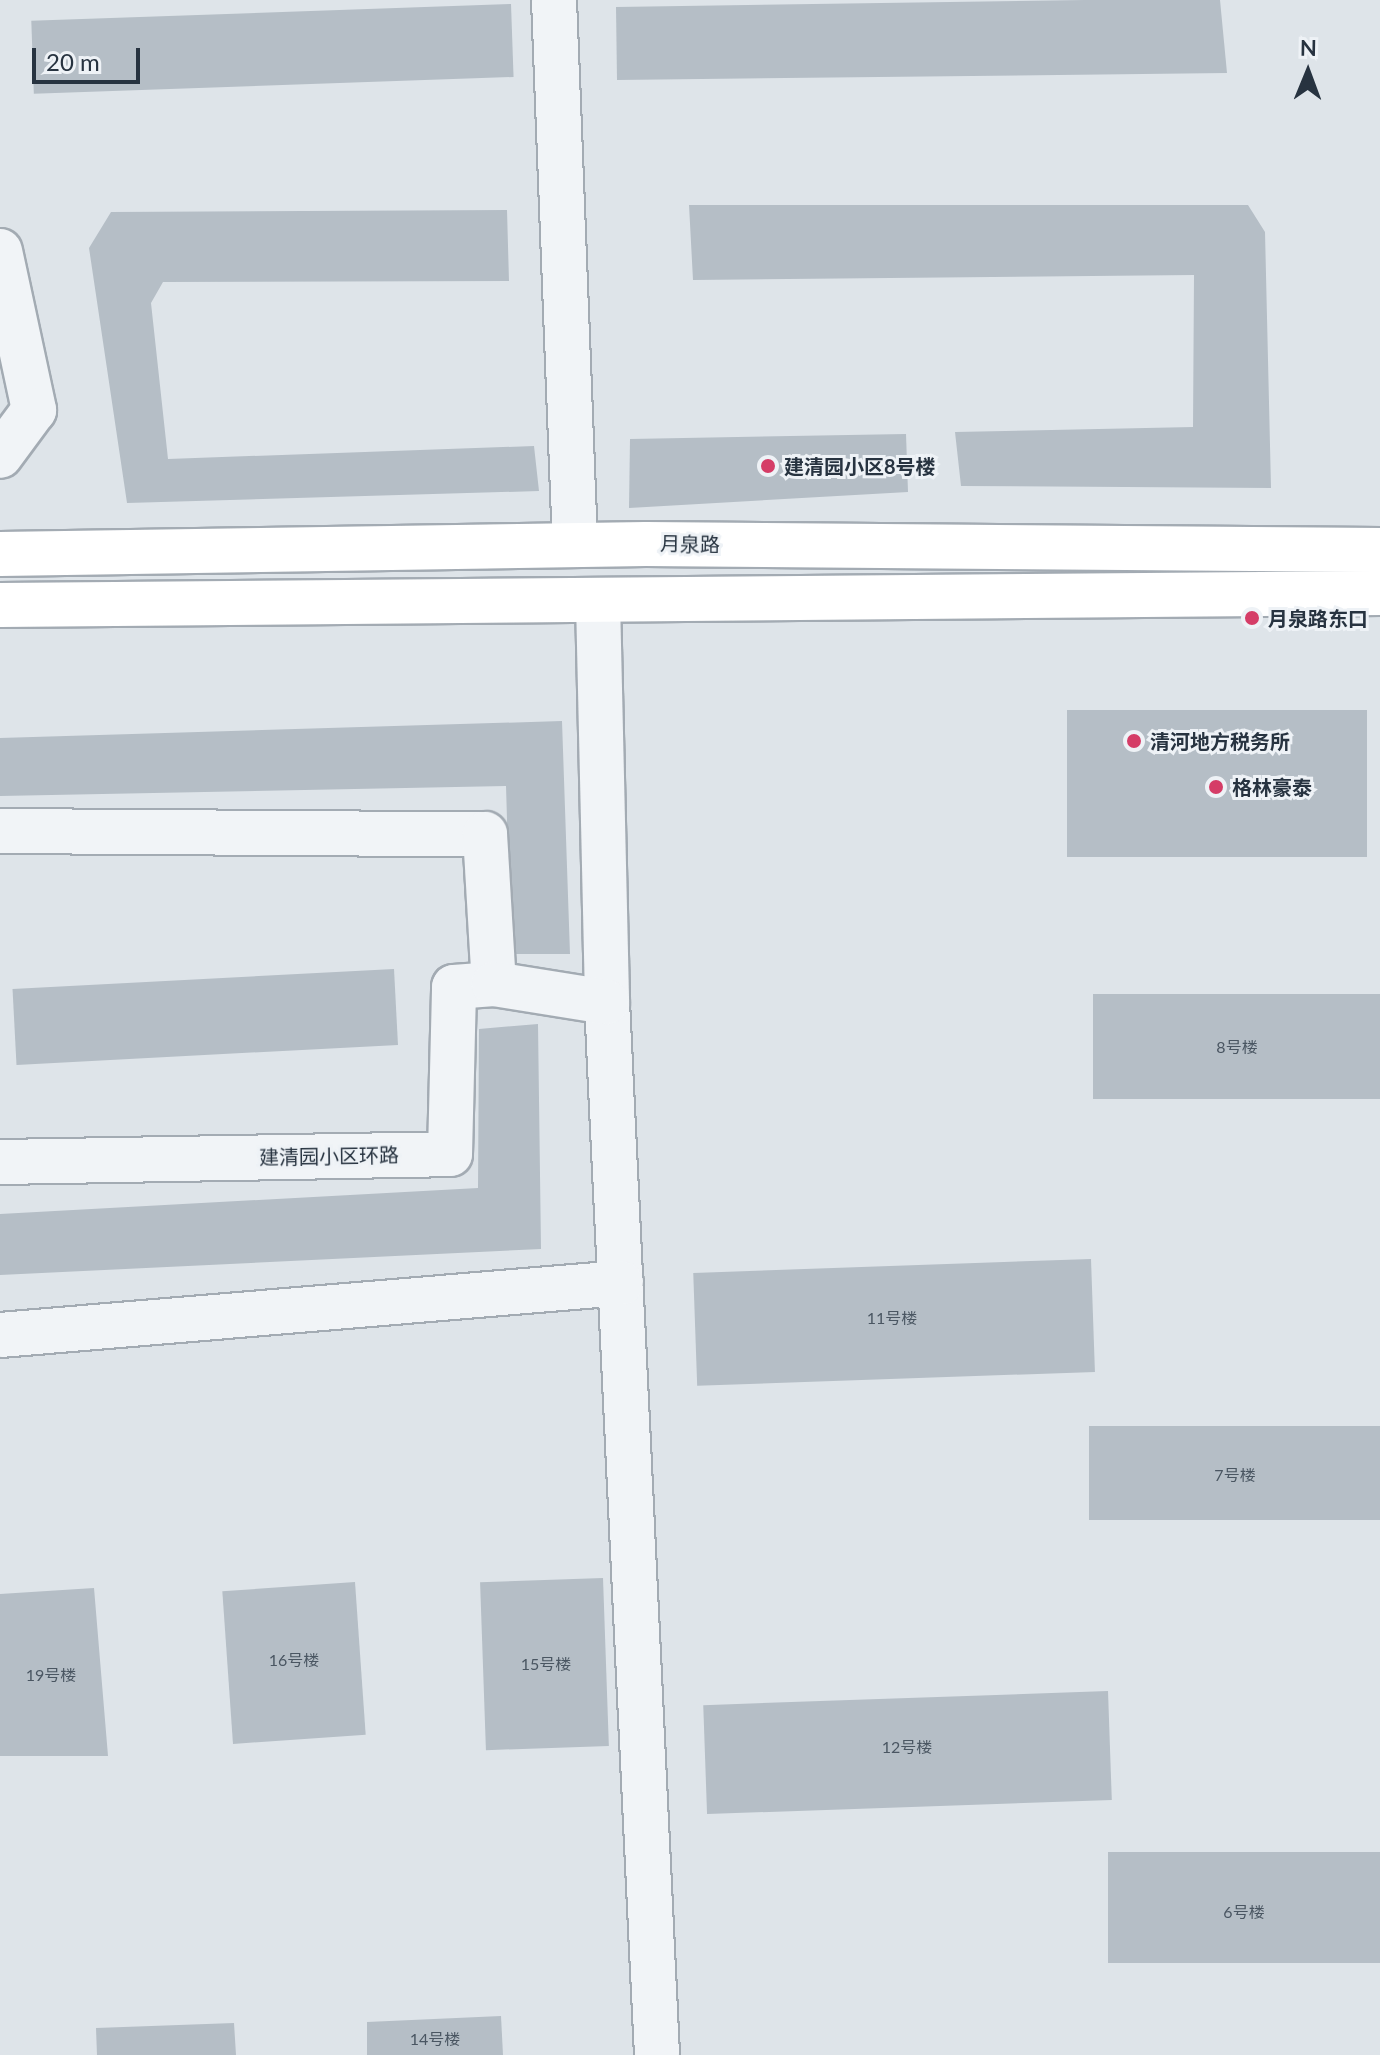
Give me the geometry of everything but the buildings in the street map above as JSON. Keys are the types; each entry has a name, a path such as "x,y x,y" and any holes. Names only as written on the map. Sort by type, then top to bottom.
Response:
{"main road":[{"name":"月泉路","path":"0,554 575,545 1380,550"},
{"path":"0,605 1380,593"}],"street":[{"path":"554,0 575,545"},
{"path":"0,251 34,410 0,456"},
{"path":"598,601 607,1002 657,2055"},
{"path":"0,831 485,834 494,984"},
{"name":"建清园小区环路","path":"0,1162 450,1154 454,987 494,984 607,1002"},
{"path":"0,1335 621,1283"}],"place":[{"name":"建清园小区8号楼","path":"768,466"},
{"name":"月泉路东口","path":"1252,618"},
{"name":"清河地方税务所","path":"1134,741"},
{"name":"格林豪泰","path":"1216,787"}]}
